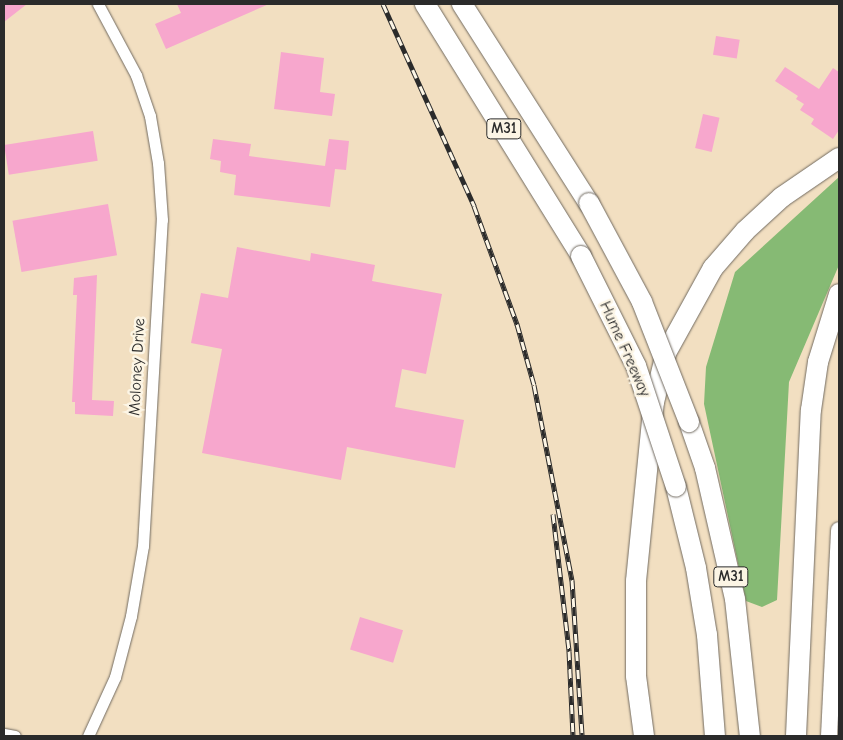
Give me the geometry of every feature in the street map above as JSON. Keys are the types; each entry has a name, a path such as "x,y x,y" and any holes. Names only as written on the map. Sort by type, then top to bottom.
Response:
{"highway":[{"name":"Hume Freeway","path":"425,4 582,256 636,366 676,488 696,568 707,635 715,736"},
{"name":"Hume Freeway","path":"462,4 589,203 642,302 689,422 704,468 736,600 750,736"},
{"path":"644,736 636,676 636,581 654,402 666,353 713,268 745,231 782,197 839,158"},
{"path":"796,736 811,410 818,362 839,294"}],"street":[{"name":"Moloney Drive","path":"88,736 115,677 131,616 143,546 162,220 158,163 150,116 136,74 98,4"},
{"path":"829,736 839,562 839,530"},
{"path":"4,734 15,736"}],"green space":[{"path":"839,177 839,265 789,382 777,600 762,607 746,601 704,404 706,367 735,272"}],"building":[{"path":"4,4 27,4 4,22"},
{"path":"177,4 269,4 166,49 155,24 181,13"},
{"path":"716,36 740,40 737,59 713,55"},
{"path":"281,52 324,58 320,92 335,94 332,116 274,109"},
{"path":"785,67 819,89 833,68 839,72 839,130 833,139 811,124 814,119 800,110 804,104 796,99 798,96 775,81"},
{"path":"703,114 720,118 712,152 695,148"},
{"path":"93,131 98,161 9,175 4,145"},
{"path":"213,139 251,144 249,156 325,166 329,139 349,141 346,170 335,169 330,207 234,195 236,175 220,172 221,161 210,159"},
{"path":"108,204 117,255 22,272 12,221"},
{"path":"237,247 310,261 311,253 375,265 372,281 442,294 426,374 402,369 395,407 464,420 455,468 347,447 341,480 202,453 222,349 191,343 201,293 228,298"},
{"path":"97,275 92,400 114,401 113,416 75,414 75,402 72,402 77,295 73,295 74,278"},
{"path":"360,617 403,630 393,663 350,650"}],"railway":[{"path":"383,4 474,206 517,324 534,385 572,580 582,736"},
{"path":"553,514 569,651 573,736"}]}
